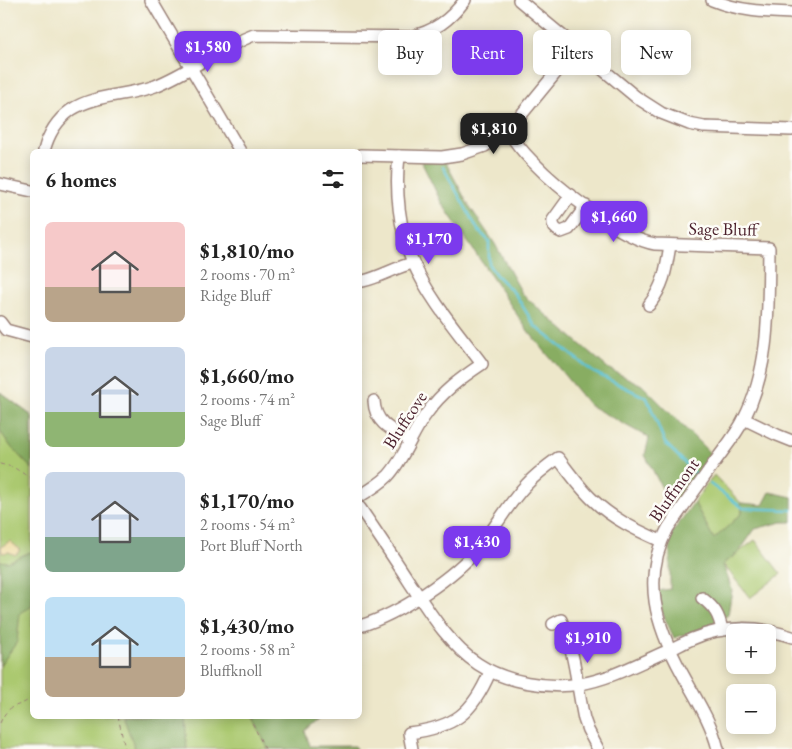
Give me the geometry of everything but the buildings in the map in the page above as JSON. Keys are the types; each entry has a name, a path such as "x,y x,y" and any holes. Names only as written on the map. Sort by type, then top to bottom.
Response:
{"street":[{"path":"45,149 50,133 70,111 91,101 144,90 254,35 400,37 417,35 432,30 446,21 465,0"},
{"path":"519,0 555,30"},
{"path":"712,0 754,12 792,12"},
{"path":"154,2 239,149"},
{"path":"362,155 442,157 462,154 485,146 508,131 555,75"},
{"path":"610,75 642,101 661,114 675,120 719,129 792,130"},
{"name":"Sage Bluff","path":"508,131 532,161 571,195 625,234 646,243 769,248"},
{"path":"363,281 413,263 402,227 398,197 399,156"},
{"path":"0,184 30,191"},
{"path":"571,195 553,220 554,227 558,230 562,232 569,229 586,206"},
{"path":"649,305 664,280 670,245"},
{"name":"Bluffmont","path":"718,749 710,723 701,704 682,674 670,649 656,609 653,592 654,568 661,541 668,528 733,437 744,419 757,384 763,358 767,325 769,248"},
{"name":"Bluffcove","path":"362,495 388,476 399,461 425,414 436,401 462,377 482,364 436,303 413,263"},
{"path":"0,322 6,330 30,336"},
{"path":"374,401 374,411 380,421 410,440"},
{"path":"744,419 792,441"},
{"path":"362,625 384,617 449,576 480,546 525,486 558,458 582,489 606,512 635,530 661,541"},
{"path":"362,511 434,619 464,653 490,672 509,678 551,687 579,684 608,677 693,638 722,630 759,630 792,637"},
{"path":"702,598 714,607 722,630"},
{"path":"553,624 562,620 567,633 579,684 584,719 592,740 598,749"},
{"path":"412,749 409,733 443,726 463,714 482,691 490,672"}],"path":[{"path":"0,464 13,467 30,478"},
{"path":"0,723 9,709 30,699"},
{"path":"119,719 125,749"},
{"path":"250,719 265,749"}],"green space":[{"path":"421,161 445,161 468,204 495,244 523,295 609,369 642,385 712,455 685,487 672,508 645,455 649,438 589,405 528,331 441,202"},
{"path":"0,392 30,414 30,719 275,719 287,749 0,749"},
{"path":"0,392 30,414 30,467 11,447 0,431"},
{"path":"714,475 741,503 742,513 714,540 694,502"},
{"path":"770,492 792,497 792,522 782,522 755,529 739,552 723,564 732,590 728,615 713,625 674,638 662,612 658,591 670,589 670,536 694,502 714,539 742,513 741,503 763,505"},
{"path":"755,540 781,574 750,598 723,564"},
{"path":"30,552 30,606 20,613 17,642 0,666 0,561 8,562"},
{"path":"124,719 185,719 187,749 135,749"},
{"path":"253,719 319,719 305,731 310,746 355,746 356,749 268,749"}],"sand":[{"path":"10,541 19,549 19,552 15,555 9,552 2,553 1,547"}],"waterway":[{"path":"443,167 478,230 489,241 489,265 515,294 535,326 593,372 647,398 665,443 697,475"},
{"path":"710,484 743,508 792,510"}]}
